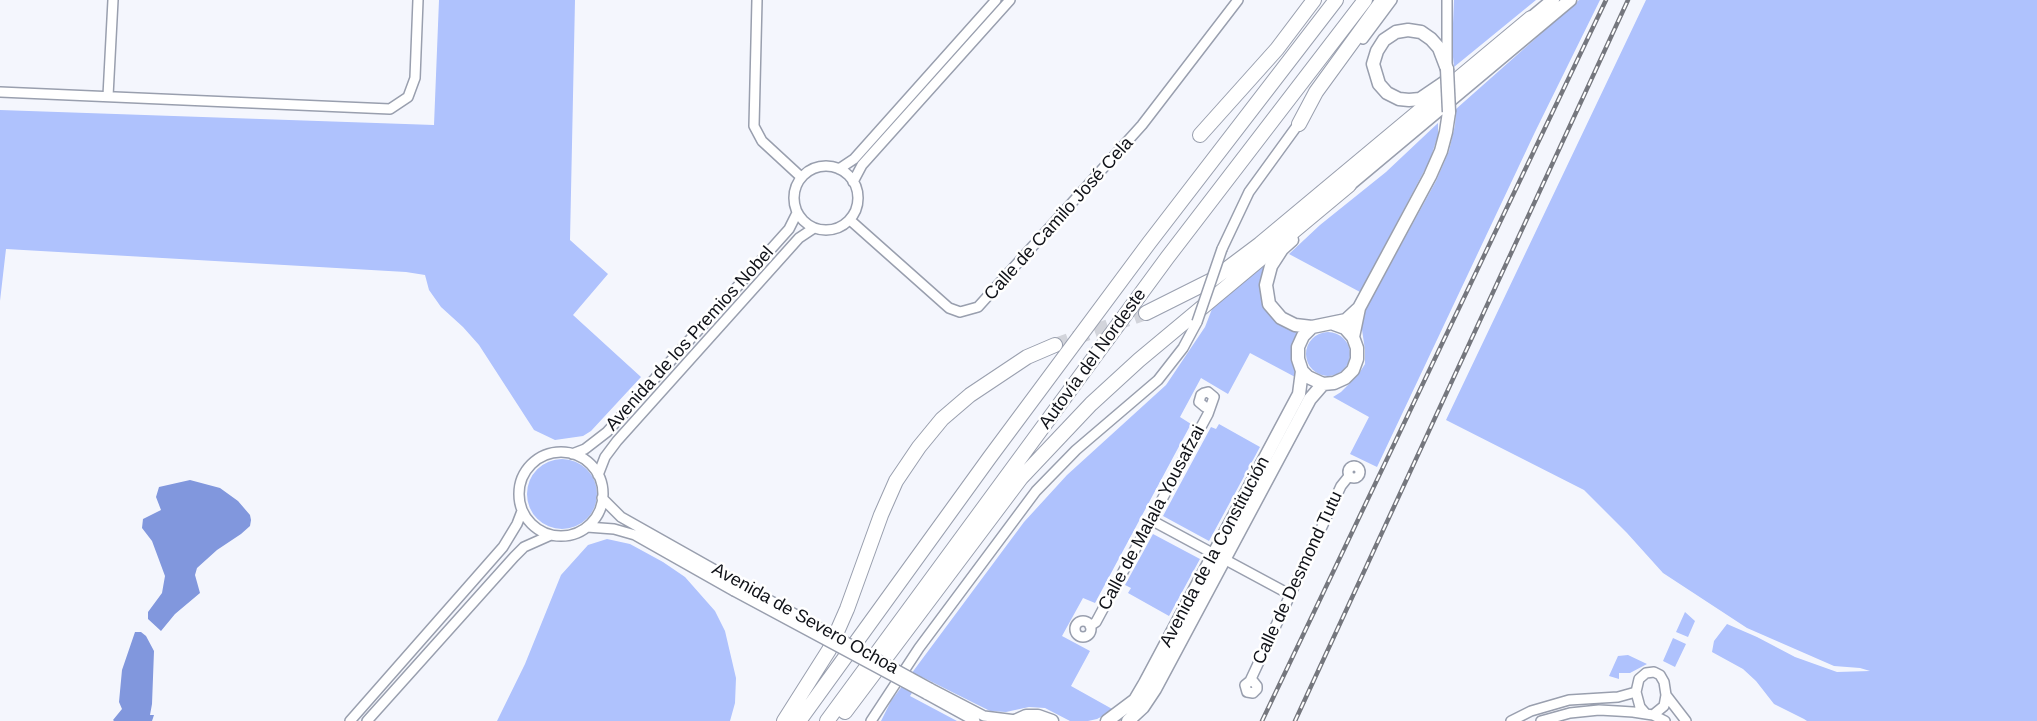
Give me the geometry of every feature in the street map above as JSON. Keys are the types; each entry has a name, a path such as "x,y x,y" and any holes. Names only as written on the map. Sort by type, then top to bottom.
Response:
{"highway":[{"path":"1200,135 1277,49 1314,0"},
{"name":"Autovía del Nordeste","path":"799,721 990,457 1149,243 1336,0"},
{"name":"Autovía del Nordeste","path":"826,721 1160,268 1365,0"},
{"path":"1299,124 1316,92 1383,0"},
{"path":"1146,313 1212,280 1260,244 1532,18"},
{"path":"838,721 1021,478 1091,404 1139,360 1349,184"},
{"path":"784,721 829,650 896,481 919,447 942,419 970,394 1027,357 1055,345"}],"main road":[{"path":"1353,337 1359,308 1430,176 1441,151 1449,112 1447,67 1439,48 1431,39 1421,32 1408,30 1396,32 1384,40 1377,51 1374,64 1379,84 1387,93 1399,99 1419,99 1434,90 1532,18 1553,0"},
{"path":"1312,327 1295,325 1281,318 1269,304 1266,285 1271,266 1282,249 1349,184 1570,0"},
{"path":"1334,324 1346,320 1359,308"},
{"path":"1323,323 1334,324 1345,328 1353,337 1358,348 1357,359 1353,370 1345,378 1334,383 1323,384 1302,371 1298,359 1298,347 1303,336 1312,327 1323,323"},
{"name":"Avenida de la Constitución","path":"1128,721 1143,707 1155,689 1299,394 1302,371"},
{"name":"Avenida de la Constitución","path":"1107,721 1135,700 1310,399 1323,384"},
{"path":"1015,721 1026,716 1038,716 1052,721"}],"street":[{"path":"108,96 113,0"},
{"path":"0,92 390,109 408,97 415,78 418,0"},
{"path":"757,0 754,126 762,141 801,177"},
{"path":"839,169 854,159 996,0"},
{"path":"853,182 862,165 1010,0"},
{"name":"Calle de Camilo José Cela","path":"850,219 949,308 960,312 978,307 1142,125 1238,0"},
{"path":"871,721 918,648 1036,491 1076,450 1158,380 1183,348 1197,322 1222,249 1249,192 1392,0"},
{"path":"1447,0 1447,67"},
{"path":"829,166 839,169 853,182 857,191 858,201 855,211 842,226 823,230 814,228 804,222 797,213 794,204 796,185 809,170 829,166"},
{"name":"Avenida de los Premios Nobel","path":"572,454 585,449 607,432 789,229 797,213"},
{"name":"Avenida de los Premios Nobel","path":"598,475 605,457 624,433 800,238 814,228"},
{"name":"Calle de Malala Yousafzai","path":"1090,626 1096,622 1208,414 1209,407"},
{"path":"555,453 572,454 592,466 598,475 602,486 602,498 598,514 587,526 576,533 564,536 551,535 534,526 522,511 518,495 521,480 527,470 542,457 555,453"},
{"name":"Calle de Desmond Tutu","path":"1250,681 1341,486 1349,476"},
{"name":"Avenida de Severo Ochoa","path":"602,498 621,517 736,587"},
{"path":"350,721 503,547 522,511"},
{"path":"1151,520 1289,594"},
{"name":"Avenida de Severo Ochoa","path":"587,526 635,536 736,587 928,691 975,721"},
{"path":"367,721 514,557 531,543 551,535"},
{"path":"1541,721 1569,713 1599,710 1650,714 1664,706 1666,695 1664,682 1660,675 1654,672 1646,673 1639,679 1636,692 1640,708 1650,714 1665,721"},
{"name":"Avenida de Severo Ochoa","path":"928,691 984,716 1015,721"},
{"path":"1511,721 1531,711 1569,700 1618,697 1636,692"},
{"path":"1666,695 1686,721"},
{"path":"1139,721 1143,707"}],"shaded area":[{"path":"439,0 575,0 570,240 608,274 573,315 641,377 591,431 583,436 555,440 534,430 479,345 441,307 429,290 425,275 406,272 6,249 0,301 0,110 434,125"},
{"path":"1454,0 1536,0 1454,67 1452,47"},
{"path":"1579,0 1600,0 1377,467 1350,454 1369,417 1333,397 1358,375 1365,364 1361,323 1366,309 1436,181 1449,151 1456,109"},
{"path":"1646,0 2037,0 2037,721 1807,721 1774,704 1743,669 1712,652 1714,641 1727,624 1795,657 1837,672 1870,671 1834,666 1747,628 1663,573 1584,490 1446,420"},
{"path":"1438,123 1438,135 1430,160 1360,292 1289,254 1320,225 1386,172"},
{"path":"1266,261 1261,276 1262,300 1270,314 1299,330 1291,352 1297,378 1250,353 1228,394 1201,378 1180,417 1191,424 1095,603 1083,598 1062,636 1090,651 1071,686 1114,710 1088,721 1070,721 1045,708 1029,707 1006,712 990,711 922,677 910,696 957,721 881,721 891,701 1024,522 1067,475 1166,385 1205,327 1212,309"},
{"path":"1328,332 1344,338 1350,354 1344,370 1328,376 1312,370 1306,354 1312,338"},
{"path":"1219,424 1260,447 1209,541 1163,516 1211,427 1216,429"},
{"path":"555,459 569,459 582,465 591,474 597,487 595,507 587,519 569,529 555,529 542,523 533,514 527,501 527,487 533,474 542,465"},
{"path":"190,480 220,488 238,501 250,515 250,526 197,568 195,575 200,593 175,614 161,631 148,619 148,612 162,593 165,576 152,541 142,528 143,519 161,510 156,497 159,487"},
{"path":"1153,534 1200,559 1169,616 1128,593 1131,588 1125,585"},
{"path":"607,539 630,544 663,562 685,577 715,611 725,631 736,678 735,703 730,721 497,721 525,664 561,575 588,545"},
{"path":"1685,612 1695,621 1688,637 1676,632"},
{"path":"135,632 141,632 146,636 154,651 150,715 154,715 152,721 114,721 122,709 119,702 122,670"},
{"path":"1673,638 1686,644 1675,667 1663,661"},
{"path":"1628,655 1647,664 1630,673 1619,673 1619,679 1609,676 1618,656"}],"tunnel":[{"path":"1055,345 1146,313"}],"railway":[{"path":"1262,721 1606,0"},
{"path":"1295,721 1628,0"}]}
